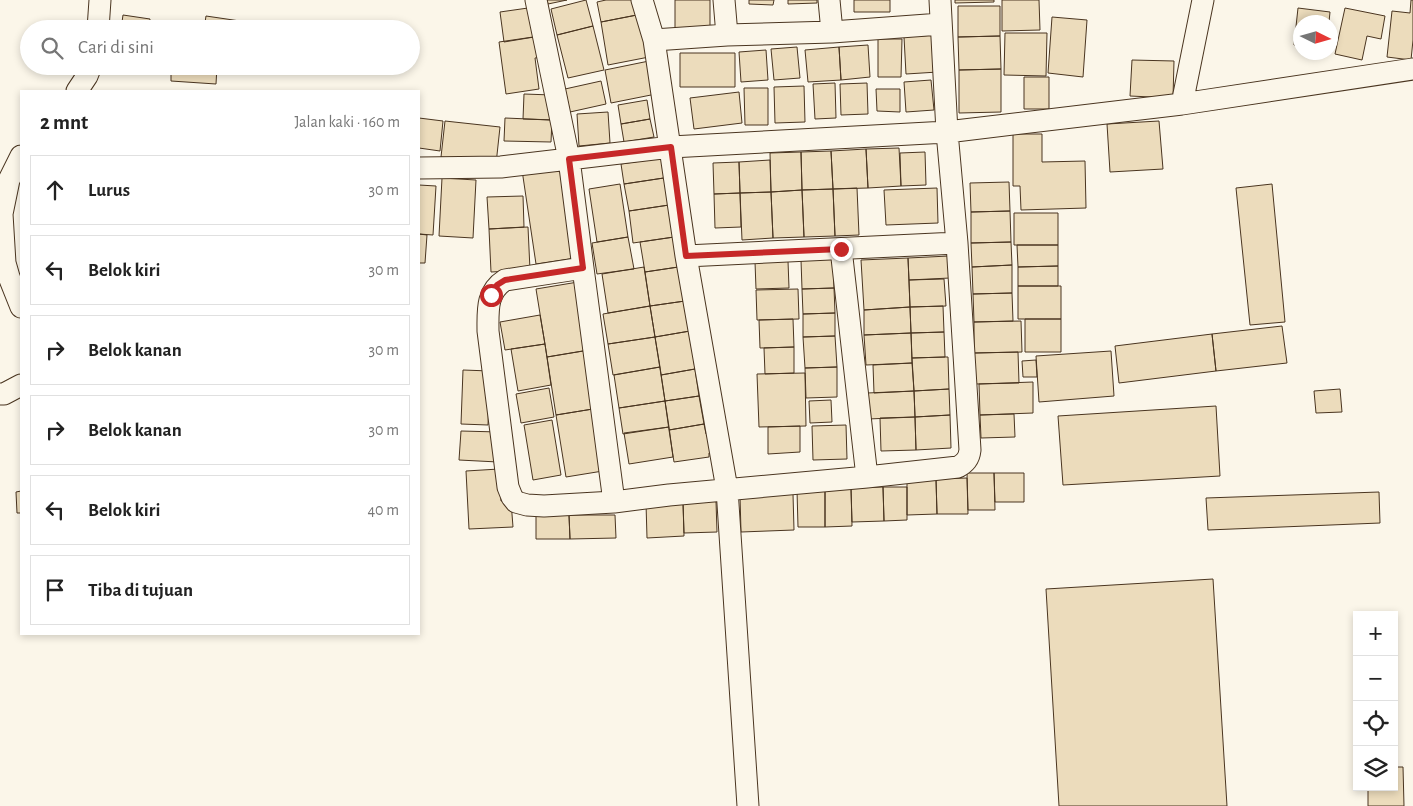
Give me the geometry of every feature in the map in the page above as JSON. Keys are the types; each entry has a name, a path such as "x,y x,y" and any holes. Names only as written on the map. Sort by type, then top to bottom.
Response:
{"street":[{"path":"99,20 100,0"},
{"path":"536,0 569,159 614,502"},
{"path":"642,0 654,40 686,256 727,489 748,806"},
{"path":"724,0 727,36"},
{"path":"829,0 832,32"},
{"path":"583,268 505,280 497,285 491,295 488,306 488,331 508,487 516,502 526,505 544,506 614,502 958,467 965,462 969,457 970,450 957,243 947,132 940,0"},
{"path":"1182,104 1203,0"},
{"path":"654,40 832,32 941,24"},
{"path":"420,168 502,167 671,147 947,132 1182,104 1413,68"},
{"path":"78,90 87,75"},
{"path":"20,157 5,179 2,214 8,277 20,305"},
{"path":"686,256 957,243"},
{"path":"841,249 867,477"},
{"path":"0,394 4,394 20,386"}],"building":[{"path":"547,0 567,0 548,4"},
{"path":"586,0 593,26 557,35 551,9"},
{"path":"606,0 639,0 642,14 601,22 597,2"},
{"path":"675,0 710,0 710,27 675,28"},
{"path":"749,0 774,0 773,5 749,4"},
{"path":"788,0 817,0 817,3 788,4"},
{"path":"854,0 890,0 890,12 854,12"},
{"path":"955,0 994,0 994,2 955,3"},
{"path":"1002,0 1039,0 1040,30 1002,31"},
{"path":"1411,0 1413,0 1413,40 1411,60 1387,57 1392,11 1410,13"},
{"path":"958,6 1000,6 1000,36 958,37"},
{"path":"535,7 540,36 504,42 500,12"},
{"path":"1298,8 1330,12 1330,15 1297,15"},
{"path":"1345,8 1385,16 1381,39 1367,36 1362,60 1338,55 1338,40"},
{"path":"642,14 649,57 608,65 601,22"},
{"path":"123,15 150,19 150,20 122,20"},
{"path":"206,16 233,20 205,20"},
{"path":"1052,17 1087,20 1083,77 1048,73"},
{"path":"593,26 604,70 568,78 557,35"},
{"path":"1005,33 1047,33 1046,76 1004,75"},
{"path":"935,35 938,72 906,74 904,37"},
{"path":"540,36 543,57 535,58 539,89 506,94 499,42"},
{"path":"1000,36 1001,69 959,70 958,37"},
{"path":"878,39 902,39 901,77 878,77"},
{"path":"868,45 870,77 841,80 839,47"},
{"path":"797,47 800,78 774,80 771,49"},
{"path":"839,47 841,80 808,82 805,50"},
{"path":"766,50 768,80 741,82 739,52"},
{"path":"680,53 735,53 735,87 680,87"},
{"path":"1132,60 1174,61 1173,98 1130,96"},
{"path":"649,61 656,94 611,103 605,70"},
{"path":"1001,69 1001,112 959,113 959,70"},
{"path":"171,75 216,75 216,84 171,81"},
{"path":"1024,77 1049,77 1049,109 1024,109"},
{"path":"931,80 934,110 906,112 904,82"},
{"path":"601,81 606,104 570,112 565,89"},
{"path":"835,83 836,118 815,119 813,84"},
{"path":"867,83 868,114 841,115 840,84"},
{"path":"804,86 805,122 775,123 774,87"},
{"path":"744,88 768,88 768,125 745,125"},
{"path":"876,89 900,89 900,112 877,111"},
{"path":"739,92 742,123 694,129 690,98"},
{"path":"524,94 552,95 552,120 523,119"},
{"path":"647,100 650,119 621,124 618,105"},
{"path":"608,112 610,143 579,146 577,114"},
{"path":"420,118 443,121 440,151 420,148"},
{"path":"505,118 552,120 551,142 504,141"},
{"path":"650,119 654,137 624,142 621,124"},
{"path":"445,121 500,127 496,164 441,157"},
{"path":"1159,121 1163,169 1110,172 1107,124"},
{"path":"1013,134 1042,134 1042,162 1085,161 1086,208 1021,210 1020,186 1013,186"},
{"path":"899,148 901,186 868,188 866,149"},
{"path":"866,149 868,188 833,189 831,151"},
{"path":"831,151 833,189 802,190 801,152"},
{"path":"801,152 802,190 771,192 770,153"},
{"path":"925,152 926,185 901,186 900,153"},
{"path":"667,157 670,177 624,184 621,164"},
{"path":"770,160 771,192 740,193 739,162"},
{"path":"739,162 740,193 714,194 713,163"},
{"path":"560,164 575,258 536,264 522,170"},
{"path":"442,178 476,180 473,238 439,236"},
{"path":"664,178 669,205 629,211 624,184"},
{"path":"1009,182 1010,211 971,212 970,183"},
{"path":"620,184 628,237 597,242 589,189"},
{"path":"1272,184 1285,322 1250,325 1236,188"},
{"path":"420,185 436,186 433,235 420,234"},
{"path":"857,188 859,235 835,236 833,189"},
{"path":"937,188 938,223 886,225 884,190"},
{"path":"833,189 835,236 804,237 802,190"},
{"path":"802,190 804,237 773,238 771,192"},
{"path":"771,192 773,238 742,240 740,193"},
{"path":"740,193 741,227 715,228 714,194"},
{"path":"523,196 524,227 489,229 487,197"},
{"path":"676,204 681,236 633,243 629,211"},
{"path":"1010,211 1011,242 971,243 971,212"},
{"path":"1014,213 1058,213 1058,245 1014,245"},
{"path":"528,227 530,270 491,272 489,229"},
{"path":"420,234 427,235 425,263 420,263"},
{"path":"681,236 685,266 645,272 640,242"},
{"path":"628,237 634,269 597,274 592,243"},
{"path":"1011,242 1012,265 972,267 971,243"},
{"path":"1017,245 1058,245 1058,266 1018,267"},
{"path":"949,256 950,278 909,280 908,258"},
{"path":"908,258 910,307 864,310 861,260"},
{"path":"833,259 834,288 802,289 801,260"},
{"path":"788,261 789,288 756,289 755,262"},
{"path":"1012,265 1012,293 973,294 972,267"},
{"path":"685,266 685,301 650,306 645,272"},
{"path":"1058,266 1058,286 1018,286 1018,267"},
{"path":"644,267 650,306 608,313 602,274"},
{"path":"944,279 946,306 910,307 909,280"},
{"path":"578,282 589,350 547,357 536,289"},
{"path":"1018,286 1061,286 1061,319 1018,319"},
{"path":"834,288 835,313 803,314 802,289"},
{"path":"798,289 799,319 757,320 756,290"},
{"path":"1012,293 1013,321 974,322 973,294"},
{"path":"685,301 690,331 655,337 650,306"},
{"path":"650,306 655,337 608,344 603,314"},
{"path":"943,306 944,332 911,333 910,307"},
{"path":"910,307 911,333 864,335 864,310"},
{"path":"835,313 835,336 803,337 803,314"},
{"path":"540,315 545,344 505,350 500,322"},
{"path":"793,319 794,347 760,348 759,320"},
{"path":"1025,319 1061,319 1061,352 1025,352"},
{"path":"1021,321 1022,352 974,353 974,322"},
{"path":"1282,326 1287,363 1216,371 1212,334"},
{"path":"690,331 695,369 661,375 655,337"},
{"path":"944,332 945,357 912,358 911,333"},
{"path":"911,333 912,363 866,365 864,335"},
{"path":"1212,334 1216,371 1119,383 1115,346"},
{"path":"835,336 837,367 805,368 803,337"},
{"path":"655,337 660,367 613,375 608,344"},
{"path":"545,344 551,385 518,391 511,349"},
{"path":"794,347 794,373 765,374 764,348"},
{"path":"589,350 599,408 556,415 547,357"},
{"path":"1111,351 1114,396 1039,402 1036,356"},
{"path":"1018,352 1019,383 975,384 974,353"},
{"path":"948,357 949,389 914,391 912,358"},
{"path":"1036,360 1037,377 1023,377 1022,361"},
{"path":"912,363 914,391 874,393 873,365"},
{"path":"660,367 665,401 619,408 614,375"},
{"path":"837,367 837,397 806,398 805,368"},
{"path":"695,369 699,396 665,401 661,375"},
{"path":"463,370 490,371 488,425 461,424"},
{"path":"805,373 806,426 759,427 757,374"},
{"path":"1033,382 1033,413 980,415 979,384"},
{"path":"549,388 554,417 521,423 516,394"},
{"path":"949,389 950,415 915,417 914,391"},
{"path":"1340,389 1342,412 1316,413 1314,391"},
{"path":"914,391 915,417 868,419 867,393"},
{"path":"699,396 704,424 669,430 665,401"},
{"path":"831,400 832,422 810,423 809,401"},
{"path":"665,401 669,427 623,434 619,408"},
{"path":"1216,406 1220,476 1063,485 1058,416"},
{"path":"599,408 609,470 566,477 556,415"},
{"path":"1014,414 1015,437 981,438 980,415"},
{"path":"950,415 951,448 916,450 915,417"},
{"path":"915,417 916,450 881,451 880,418"},
{"path":"552,420 561,475 533,480 524,425"},
{"path":"704,424 706,434 715,433 717,452 709,453 709,457 674,462 669,430"},
{"path":"846,425 847,459 813,460 812,426"},
{"path":"800,426 800,452 768,454 768,427"},
{"path":"669,427 673,457 629,464 624,433"},
{"path":"461,431 499,432 498,462 459,460"},
{"path":"499,469 501,501 511,501 513,527 469,529 466,471"},
{"path":"967,473 994,473 995,510 968,510"},
{"path":"994,473 1024,473 1024,502 995,502"},
{"path":"967,478 968,514 937,514 936,479"},
{"path":"936,479 937,514 907,515 907,480"},
{"path":"883,487 907,487 907,520 884,521"},
{"path":"883,487 884,521 852,522 851,488"},
{"path":"851,488 852,526 825,527 825,489"},
{"path":"825,489 825,527 798,527 797,490"},
{"path":"20,491 20,513 17,513 16,492"},
{"path":"1379,492 1380,523 1208,530 1206,498"},
{"path":"793,494 794,530 741,532 740,496"},
{"path":"716,501 717,532 684,533 683,502"},
{"path":"683,502 684,536 647,538 646,503"},
{"path":"536,515 569,515 570,539 536,539"},
{"path":"569,515 615,515 616,538 570,539"},
{"path":"1213,579 1227,806 1059,806 1046,589"},
{"path":"1398,767 1403,767 1404,806 1368,806 1368,791 1398,791"}],"route":[{"path":"491,295 497,285 505,280 583,268 569,159 671,147 686,256 841,249"}]}
